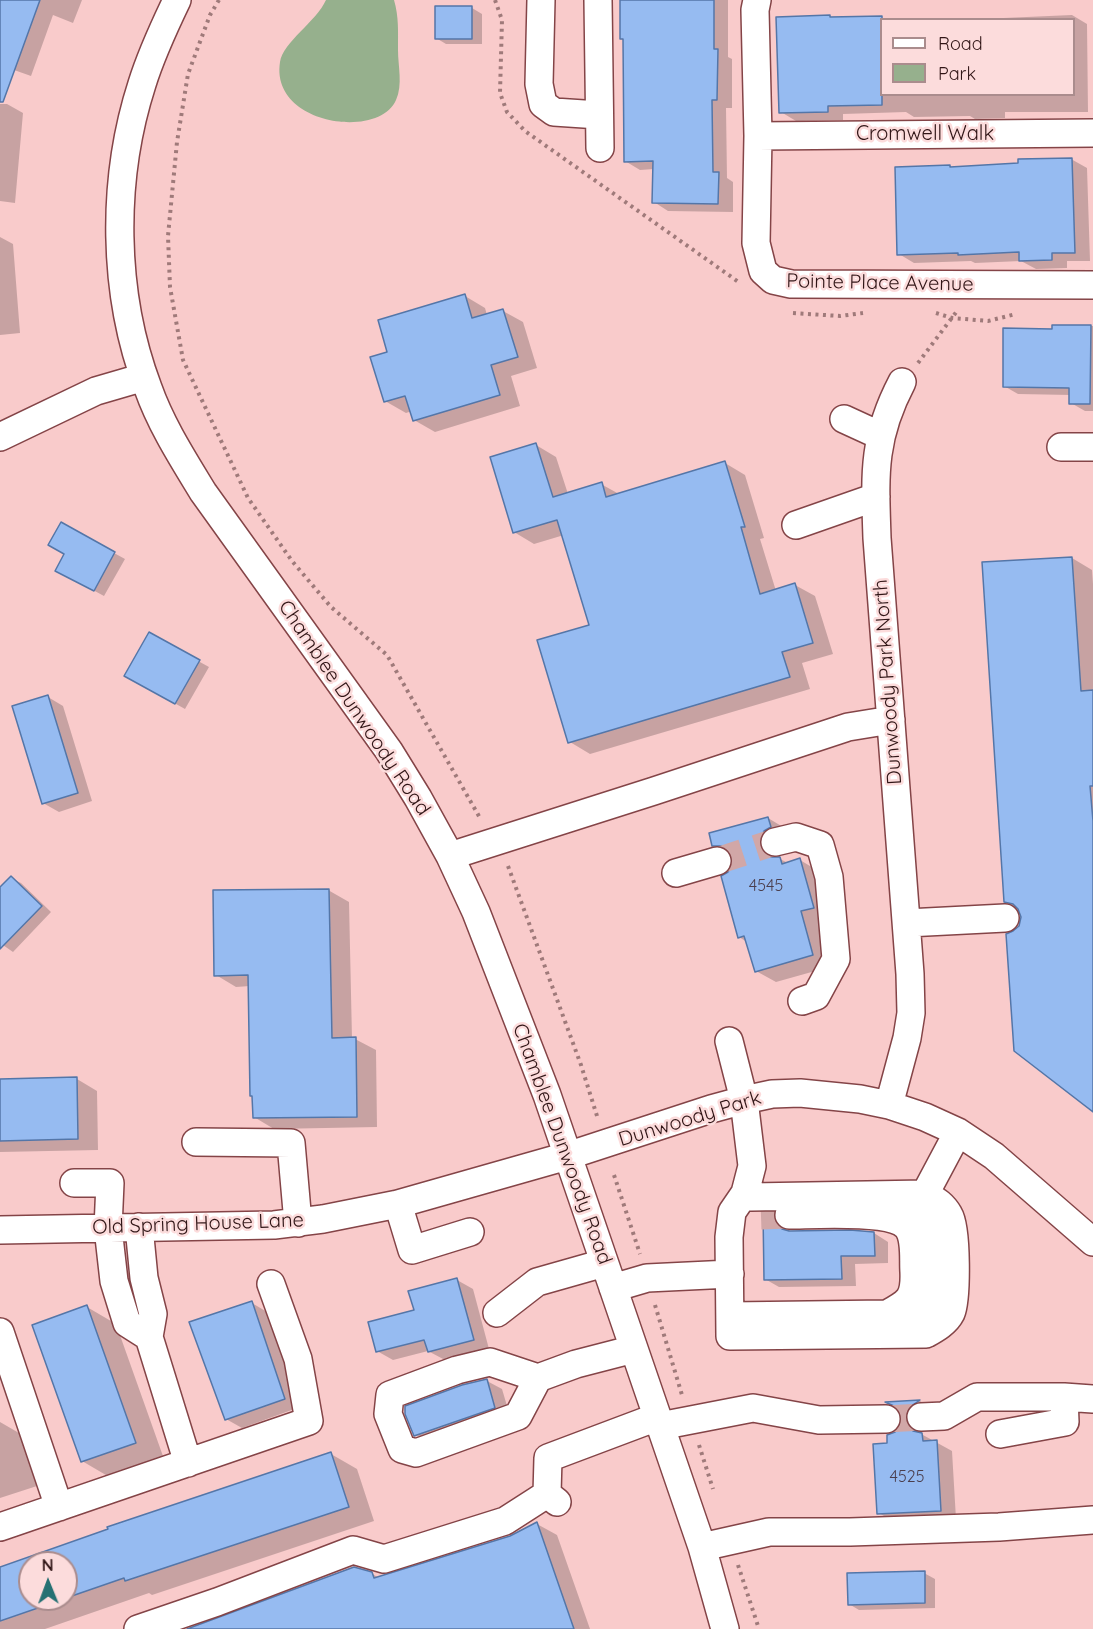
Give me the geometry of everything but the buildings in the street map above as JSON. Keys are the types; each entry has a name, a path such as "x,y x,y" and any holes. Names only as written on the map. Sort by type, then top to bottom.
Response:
{"street":[{"name":"Chamblee Dunwoody Road","path":"177,0 141,84 132,118 122,176 123,285 128,318 144,376 157,410 203,492 389,751 450,856 476,912 547,1095 702,1547 725,1629"},
{"path":"541,0 540,84 543,104 554,112 599,115"},
{"path":"598,0 600,148"},
{"name":"Pointe Place Avenue","path":"757,0 755,10 758,136 756,243 763,271 773,280 791,284 1093,285"},
{"name":"Cromwell Walk","path":"758,136 1093,133"},
{"path":"0,437 96,392 144,376"},
{"name":"Dunwoody Park North","path":"889,1106 908,1038 911,1013 907,923 875,476 881,436 889,407 902,382"},
{"path":"844,419 881,436"},
{"path":"1061,447 1093,447"},
{"path":"796,525 876,497"},
{"path":"450,856 848,727 891,720"},
{"path":"775,842 796,837 820,845 829,877 836,959 816,996 802,1001"},
{"path":"676,873 717,861"},
{"path":"907,923 1005,918"},
{"path":"729,1041 744,1100 752,1166 752,1202"},
{"name":"Dunwoody Park","path":"567,1156 711,1109 772,1094 800,1093 860,1099 925,1117 958,1132 994,1156 1093,1242"},
{"path":"924,1194 958,1132"},
{"path":"196,1142 291,1143 298,1223"},
{"name":"Old Spring House Lane","path":"0,1230 298,1223 398,1204 567,1156"},
{"path":"74,1183 110,1183 108,1228 114,1281 128,1323 149,1338"},
{"path":"924,1194 941,1203 951,1217 954,1231 955,1302 950,1316 940,1326 926,1334 730,1336 729,1238 732,1212 752,1202 924,1194"},
{"path":"398,1204 412,1250 470,1232"},
{"path":"730,1316 887,1314 907,1304 914,1289 913,1241 907,1227 890,1217 789,1215"},
{"path":"139,1227 144,1278 153,1314 149,1338 188,1463"},
{"path":"497,1313 537,1282 604,1263"},
{"path":"613,1288 647,1278 730,1274"},
{"path":"0,1527 309,1421 297,1359 271,1284"},
{"path":"0,1332 59,1507"},
{"path":"538,1378 518,1416 416,1453 402,1449 388,1414 390,1395 457,1370 490,1362 538,1378 576,1364 634,1349"},
{"path":"921,1418 944,1416 976,1397 1093,1399"},
{"path":"1000,1434 1065,1422 1064,1397"},
{"path":"138,1629 217,1602 353,1550 384,1559 505,1521 552,1498 548,1458 659,1422 753,1408 819,1420 886,1419"},
{"path":"702,1547 769,1532 999,1527 1093,1520"}],"path":[{"path":"219,0 210,15 188,74 168,236 170,287 183,360 248,498 292,561 331,607 387,655 508,865 597,1116"},
{"path":"902,382 948,326 974,285"}],"green space":[{"path":"326,0 394,0 398,25 400,82 398,94 386,112 369,120 349,122 328,120 308,112 292,100 281,83 282,54"}],"tunnel":[{"path":"717,861 775,842"},
{"path":"761,1216 789,1215"},
{"path":"886,1419 921,1417"}]}
